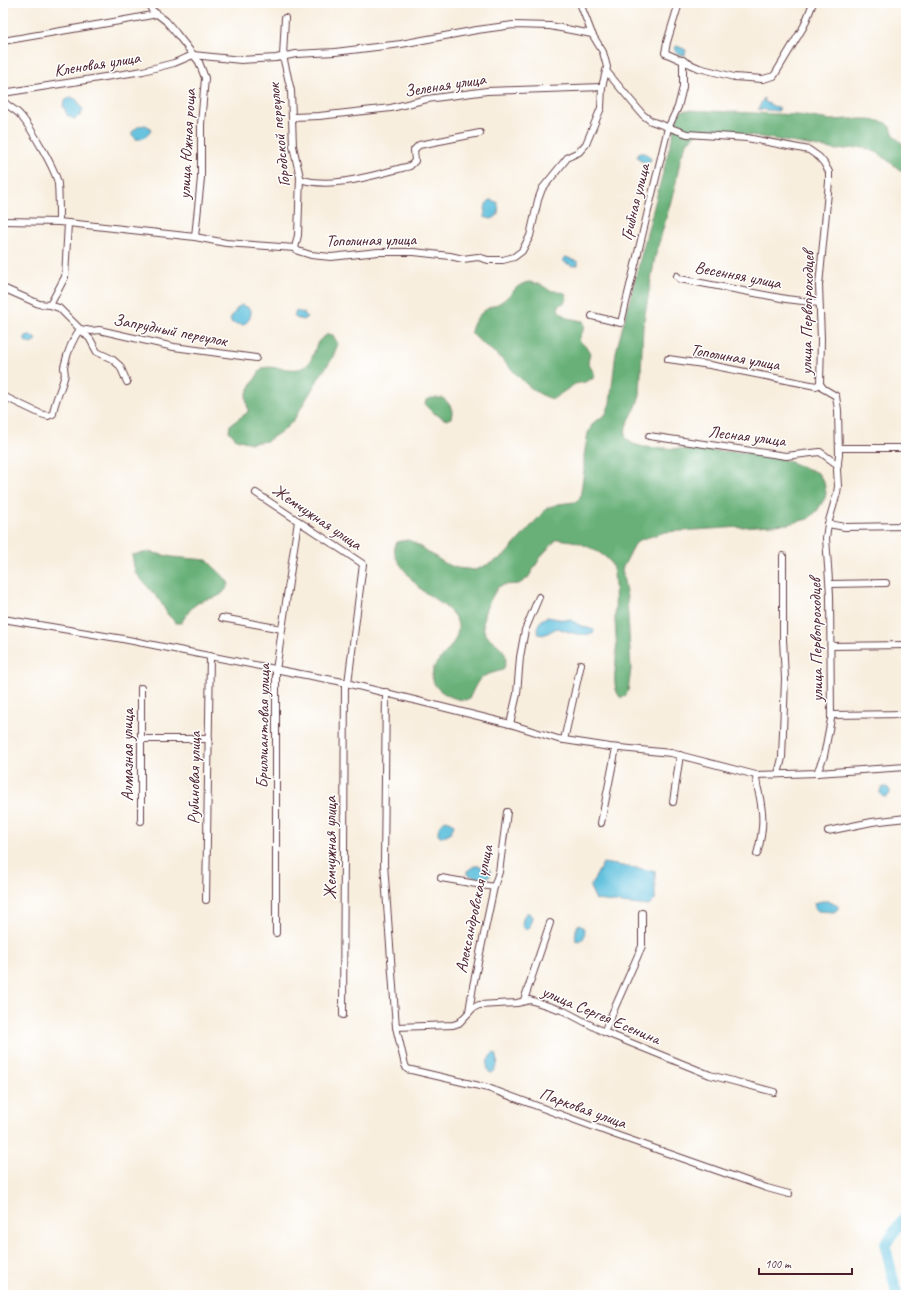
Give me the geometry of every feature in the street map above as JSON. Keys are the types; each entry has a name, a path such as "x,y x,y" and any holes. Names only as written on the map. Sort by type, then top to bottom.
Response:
{"street":[{"name":"улица Южная роща","path":"148,3 157,14 172,27 200,62 205,78 201,124 201,178 195,238"},
{"path":"580,3 592,34 603,52 607,67 606,72"},
{"path":"679,3 667,42 666,53 699,68 734,78 763,79 774,76 804,26 813,3"},
{"path":"3,41 131,20 157,14"},
{"name":"Городской переулок","path":"285,18 283,56 291,91 294,146 300,179 298,236 295,248"},
{"path":"193,55 241,60 296,54 335,52 401,44 513,25 550,26 592,34"},
{"name":"Кленовая улица","path":"3,93 143,71 174,63 193,55"},
{"name":"Грибная улица","path":"592,316 620,323 668,128 678,107 683,87 683,60"},
{"name":"Тополиная улица","path":"3,221 59,222 226,243 295,248 298,251 311,255 331,257 378,252 414,252 463,259 478,257 488,260 502,260 514,257 522,251 530,236 542,189 568,157 579,152 586,144 600,108 602,87 606,72"},
{"name":"улица Первопроходцев","path":"606,72 651,121 687,134 747,138 809,150 819,158 829,172 819,285 820,384 824,389 836,396 839,448 837,494 828,524 826,538 830,584 831,714 828,743 817,773"},
{"name":"Зеленая улица","path":"292,117 319,116 391,108 427,99 487,91 602,87"},
{"path":"3,100 6,104 17,110 23,117 49,161 58,183 59,222"},
{"path":"300,179 309,182 325,183 351,180 410,166 415,161 414,150 419,146 480,133"},
{"path":"50,305 65,277 68,223"},
{"name":"Весенняя улица","path":"677,276 680,279 771,296 819,303"},
{"path":"3,288 39,304 59,308 90,339 97,352 112,359 120,366 128,382"},
{"path":"3,396 41,414 48,416 53,414 65,376 64,369 67,356 80,329"},
{"name":"Запрудный переулок","path":"80,329 92,331 99,330 174,348 256,358"},
{"name":"Тополиная улица","path":"668,359 710,365 816,386 820,384"},
{"name":"Лесная улица","path":"649,436 786,456 820,452 838,464"},
{"path":"839,448 903,448"},
{"name":"Жемчужная улица","path":"256,493 363,564 347,682 343,1015"},
{"name":"Бриллиантовая улица","path":"276,934 276,670 298,521"},
{"path":"828,524 845,526 906,526"},
{"path":"778,774 782,758 785,679 783,639 783,556"},
{"path":"830,584 886,583"},
{"path":"510,724 517,694 520,657 525,630 539,597"},
{"path":"222,618 282,629"},
{"path":"3,619 123,639 276,670 347,682 510,724 564,740 616,748 671,753 756,774 817,773 906,767"},
{"path":"831,646 906,645"},
{"name":"Рубиновая улица","path":"206,900 210,656"},
{"path":"564,740 581,664"},
{"name":"Алмазная улица","path":"141,688 141,821"},
{"name":"Парковая улица","path":"386,692 384,864 396,1027 407,1069 488,1088 616,1135 767,1188 789,1194"},
{"path":"831,714 906,714"},
{"path":"142,739 209,739"},
{"path":"602,823 616,748"},
{"path":"673,802 680,755"},
{"path":"756,774 756,787 762,807 760,844 757,854"},
{"name":"Александровская улица","path":"469,1012 472,986 494,887 499,872 507,812"},
{"path":"828,831 872,822 906,818"},
{"path":"440,878 494,887"},
{"path":"604,1032 642,946 642,913"},
{"path":"524,1000 550,923"},
{"name":"улица Сергея Есенина","path":"396,1027 453,1025 459,1022 473,1008 479,1005 517,1003 524,1000 530,1000 564,1011 604,1032 710,1074 774,1092"}],"green space":[{"path":"687,110 797,115 831,120 870,119 887,123 895,137 906,147 906,171 900,170 878,153 863,147 837,150 726,131 710,129 700,131 688,141 681,156 675,187 655,257 643,326 640,396 626,426 625,437 633,444 644,447 756,453 775,456 818,473 824,482 826,493 825,498 817,511 808,519 788,524 665,532 640,540 635,544 622,569 627,598 631,669 628,691 625,696 621,698 618,695 615,686 615,591 614,575 611,563 604,556 587,546 572,541 557,539 542,555 528,578 519,584 503,585 498,587 489,602 484,618 484,630 506,655 506,662 503,670 481,678 475,686 469,699 465,700 448,696 438,689 432,675 435,665 449,648 457,634 458,629 455,617 445,606 422,590 410,577 397,559 394,551 395,545 397,542 408,540 446,564 457,568 476,570 506,554 547,508 558,504 575,502 580,498 584,471 584,455 588,433 593,423 606,414 610,403 616,352 678,115 681,111"},
{"path":"529,282 540,284 549,290 565,293 567,298 564,303 559,305 558,310 567,318 583,321 585,326 579,340 590,353 588,363 594,373 594,378 575,384 553,399 536,392 471,332 474,322 481,313 501,302 520,285"},
{"path":"328,334 333,335 338,344 332,359 295,418 285,429 267,441 251,443 236,439 229,431 230,425 248,412 246,396 262,368 272,367 298,369 306,366 311,360 318,342"},
{"path":"432,398 443,398 448,402 452,409 451,418 446,420 432,412 425,405 426,400"},
{"path":"150,552 172,557 207,560 229,584 226,590 219,596 198,603 190,610 181,623 176,623 168,615 160,601 135,572 132,555"}],"water":[{"path":"677,46 686,50 685,55 681,55 677,52 674,48"},
{"path":"71,97 77,100 83,110 81,115 74,119 67,115 63,105 66,100"},
{"path":"764,98 765,102 780,109 778,111 758,109"},
{"path":"146,125 151,131 144,138 136,139 132,135 132,132 139,126"},
{"path":"638,153 646,154 651,160 646,163 639,160 637,155"},
{"path":"490,200 497,202 498,207 496,217 491,219 484,217 486,204"},
{"path":"566,257 578,262 578,265 573,266 562,260"},
{"path":"242,305 251,310 249,319 243,325 232,323 230,319 238,307"},
{"path":"296,311 304,313 307,317 303,320 296,318 294,316"},
{"path":"30,335 35,338 35,341 31,344 25,341 25,336"},
{"path":"547,617 571,620 581,626 594,630 594,632 590,634 571,633 558,628 543,635 538,634 537,628 539,624"},
{"path":"885,787 890,792 885,797 880,792"},
{"path":"446,820 452,822 454,826 450,833 442,837 438,834 438,829"},
{"path":"603,863 655,871 655,900 648,906 596,900 590,887"},
{"path":"474,866 479,866 490,870 491,875 482,879 467,874 467,871"},
{"path":"828,901 838,906 838,909 834,912 818,911 815,908 814,903"},
{"path":"526,913 529,913 532,917 530,927 526,930 522,926 523,918"},
{"path":"579,924 582,926 585,934 580,941 576,941 575,934"},
{"path":"493,1053 496,1054 498,1062 495,1069 491,1073 489,1072 487,1064 488,1059"}],"waterway":[{"path":"897,1295 885,1245 906,1215"}]}
